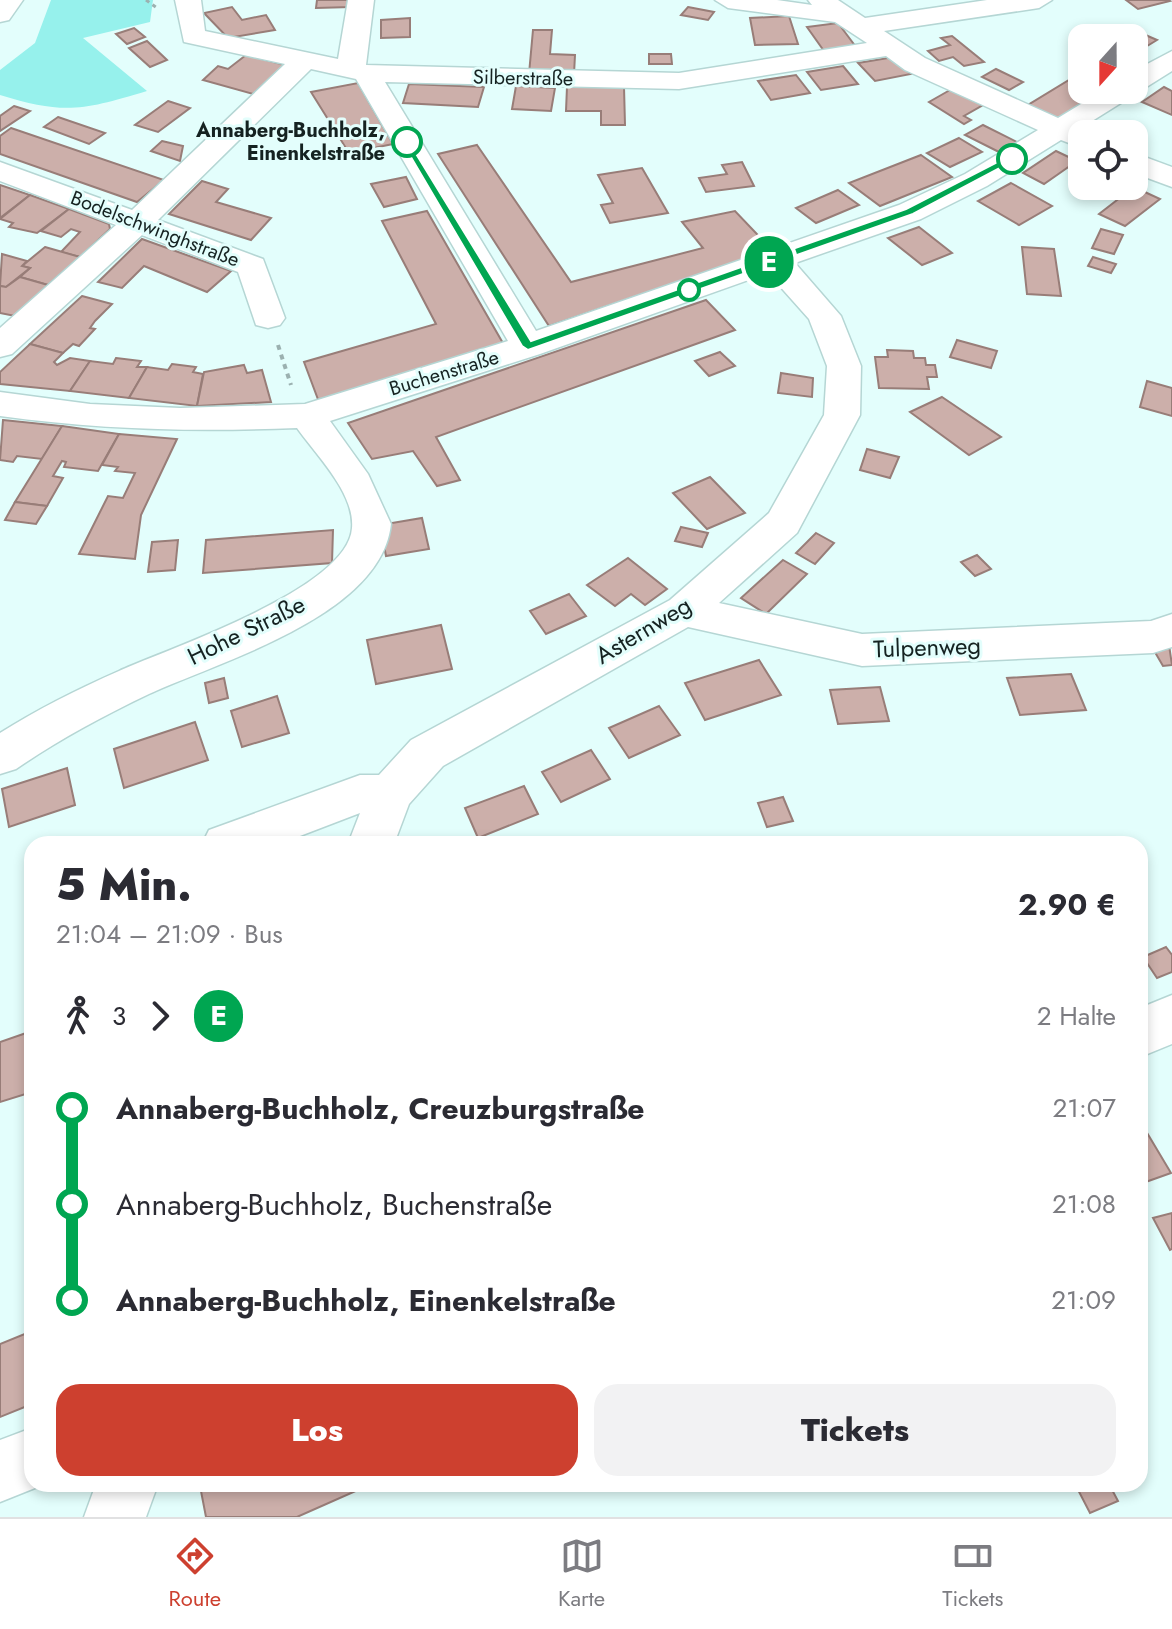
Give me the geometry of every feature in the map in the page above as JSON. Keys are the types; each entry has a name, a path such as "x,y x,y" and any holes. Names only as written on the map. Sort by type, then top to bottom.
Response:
{"street":[{"path":"0,14 10,0"},
{"name":"Silberstraße","path":"188,0 193,36 358,71 679,81 892,47"},
{"path":"361,0 358,71 528,346"},
{"path":"728,0 824,15 1039,0"},
{"path":"842,13 915,64 1068,132"},
{"path":"1148,74 1172,59"},
{"path":"0,346 139,221 304,61"},
{"name":"Buchenstraße","path":"1089,120 1107,104"},
{"name":"Buchenstraße","path":"0,404 90,416 180,420 304,416 528,346 910,212 1068,136"},
{"path":"1148,168 1172,178"},
{"name":"Bodelschwinghstraße","path":"0,171 252,266 268,318"},
{"name":"Asternweg","path":"390,794 427,753 684,611 783,523 842,415 844,366 824,316 774,260"},
{"name":"Hohe Straße","path":"0,756 36,730 103,697 295,612 338,579 366,550 373,527 368,504 304,416"},
{"name":"Tulpenweg","path":"684,611 862,650 1153,637 1172,630"},
{"path":"247,836 360,794 390,794 374,836"},
{"path":"1148,1030 1172,1019"},
{"path":"0,1471 24,1462"},
{"path":"115,1517 124,1492"}],"path":[{"path":"268,318 304,416"}],"shaded area":[{"path":"51,0 153,0 150,22 83,38 147,91 74,108 58,108 0,95 0,70 35,43"}],"building":[{"path":"317,0 352,0 351,7 316,8"},
{"path":"1126,0 1168,0 1170,1 1138,9"},
{"path":"232,7 242,20 266,15 275,30 228,38 204,13"},
{"path":"688,7 714,12 708,20 681,15"},
{"path":"789,16 798,44 755,45 750,18"},
{"path":"410,18 410,37 381,38 381,20"},
{"path":"838,23 856,47 824,51 807,27"},
{"path":"134,28 145,37 127,44 116,34"},
{"path":"533,30 552,30 550,54 575,55 574,74 529,74"},
{"path":"952,36 984,62 964,66 953,57 939,61 928,51 950,45 941,38"},
{"path":"1148,36 1157,40 1148,46"},
{"path":"147,41 167,60 150,67 129,48"},
{"path":"649,54 671,54 672,64 649,64"},
{"path":"246,55 285,65 253,94 203,80 218,66 228,69"},
{"path":"894,57 911,74 875,81 858,63"},
{"path":"843,66 858,84 821,90 807,72"},
{"path":"996,69 1023,82 1009,90 982,77"},
{"path":"796,75 810,93 771,100 758,81"},
{"path":"1068,81 1068,104 1081,104 1058,119 1028,105"},
{"path":"358,83 393,144 349,153 311,92"},
{"path":"409,84 484,87 478,107 403,103"},
{"path":"516,86 555,88 551,111 512,109"},
{"path":"567,87 624,87 625,125 601,125 601,111 566,111"},
{"path":"1164,87 1172,91 1172,115 1147,104 1148,98"},
{"path":"950,90 983,105 964,116 971,120 964,124 929,102"},
{"path":"168,101 190,108 158,132 135,125"},
{"path":"14,106 30,111 0,131 0,116"},
{"path":"58,117 105,133 89,144 44,127"},
{"path":"983,125 1019,143 1001,153 965,135"},
{"path":"11,128 164,180 137,202 0,154 0,136"},
{"path":"959,138 982,152 950,167 927,153"},
{"path":"162,141 183,146 180,161 151,151"},
{"path":"477,145 571,282 703,248 682,222 735,211 772,250 549,326 438,154"},
{"path":"1056,151 1068,157 1068,167 1044,184 1023,173"},
{"path":"921,155 952,177 880,206 849,183"},
{"path":"742,162 754,186 706,192 699,178 727,174 722,165"},
{"path":"642,168 668,213 610,223 601,205 613,203 598,175"},
{"path":"406,177 417,199 384,207 371,184"},
{"path":"202,181 228,189 216,202 271,218 251,240 169,214"},
{"path":"1011,183 1052,206 1019,225 978,201"},
{"path":"0,185 30,195 0,218"},
{"path":"838,190 859,205 816,223 796,208"},
{"path":"1148,193 1160,199 1125,226 1099,214 1117,200 1148,200"},
{"path":"30,195 69,209 37,233 9,227 13,223 0,219"},
{"path":"69,209 109,224 110,229 80,257 61,252 80,232 71,229 61,237 41,231"},
{"path":"427,211 504,345 319,402 304,362 436,324 382,221"},
{"path":"919,227 952,253 922,265 888,238"},
{"path":"1101,229 1123,235 1114,254 1092,248"},
{"path":"142,239 231,271 207,292 144,266 122,288 98,282"},
{"path":"45,247 80,257 48,285 20,277 30,268 22,266"},
{"path":"1022,247 1054,249 1061,296 1027,294"},
{"path":"2,254 27,261 22,266 30,268 6,287 0,286"},
{"path":"1093,257 1116,264 1111,273 1088,266"},
{"path":"20,277 48,285 15,316 0,313 0,286 6,287"},
{"path":"82,296 112,304 95,321 90,328 95,329 79,346 73,344 63,353 30,344"},
{"path":"706,300 735,330 436,437 460,480 437,486 413,451 372,459 348,423"},
{"path":"957,340 997,351 991,368 950,357"},
{"path":"30,344 63,353 54,362 57,365 70,358 90,361 70,391 0,384 0,372"},
{"path":"887,350 913,351 914,358 925,358 926,365 935,365 937,377 927,377 929,389 879,388 875,357 888,357"},
{"path":"720,352 735,366 709,376 695,361"},
{"path":"116,358 141,361 137,367 147,367 129,398 70,391 90,361 113,364"},
{"path":"172,364 196,367 193,372 203,374 197,406 129,398 147,367 168,370"},
{"path":"244,365 247,373 262,370 271,402 197,406 204,372"},
{"path":"781,373 813,378 812,397 778,393"},
{"path":"1147,381 1172,388 1172,416 1140,407"},
{"path":"942,397 1001,437 969,455 910,412"},
{"path":"3,420 62,426 42,459 17,456 13,462 0,460"},
{"path":"62,426 119,434 98,471 64,467 66,462 62,461 53,476 63,478 47,506 15,502"},
{"path":"119,434 177,439 141,515 135,559 79,554 108,496 123,498 135,473 115,471 118,467 102,465"},
{"path":"867,449 899,457 890,478 860,470"},
{"path":"710,477 745,513 707,529 673,493"},
{"path":"15,502 47,506 36,524 5,520"},
{"path":"422,518 429,549 386,556 380,525"},
{"path":"681,527 708,533 702,547 675,541"},
{"path":"333,530 332,563 203,573 206,540"},
{"path":"816,533 834,543 815,564 796,553"},
{"path":"178,540 175,570 148,572 152,542"},
{"path":"977,555 991,569 975,576 961,562"},
{"path":"628,558 667,589 645,605 631,594 615,606 587,585"},
{"path":"783,560 807,574 766,614 741,598"},
{"path":"569,594 586,616 546,634 530,611"},
{"path":"441,625 452,669 376,684 367,640"},
{"path":"1169,645 1172,665 1163,666 1152,647"},
{"path":"759,660 781,695 705,720 685,683"},
{"path":"1071,674 1086,710 1020,715 1007,678"},
{"path":"224,678 228,698 209,703 205,683"},
{"path":"880,687 889,721 838,724 830,690"},
{"path":"277,696 289,733 242,747 231,711"},
{"path":"659,706 680,735 629,758 609,728"},
{"path":"195,722 208,760 124,788 114,749"},
{"path":"591,750 610,779 561,802 542,772"},
{"path":"67,768 75,805 9,827 2,789"},
{"path":"524,786 538,814 477,836 465,808"},
{"path":"783,797 793,821 767,827 758,803"},
{"path":"1166,947 1172,955 1172,972 1157,978 1148,964 1148,955"},
{"path":"24,1034 24,1094 0,1102 0,1042"},
{"path":"1148,1134 1171,1173 1148,1181"},
{"path":"1172,1213 1172,1249 1170,1250 1153,1218"},
{"path":"24,1334 24,1407 0,1417 0,1344"},
{"path":"201,1492 353,1492 297,1517 206,1517"},
{"path":"1079,1492 1113,1492 1118,1501 1090,1513"}],"bus line":[{"name":"E","path":"407,142 528,346 910,212 1012,159"}],"place":[{"name":"Annaberg-Buchholz, Einenkelstraße","path":"407,142"}]}
